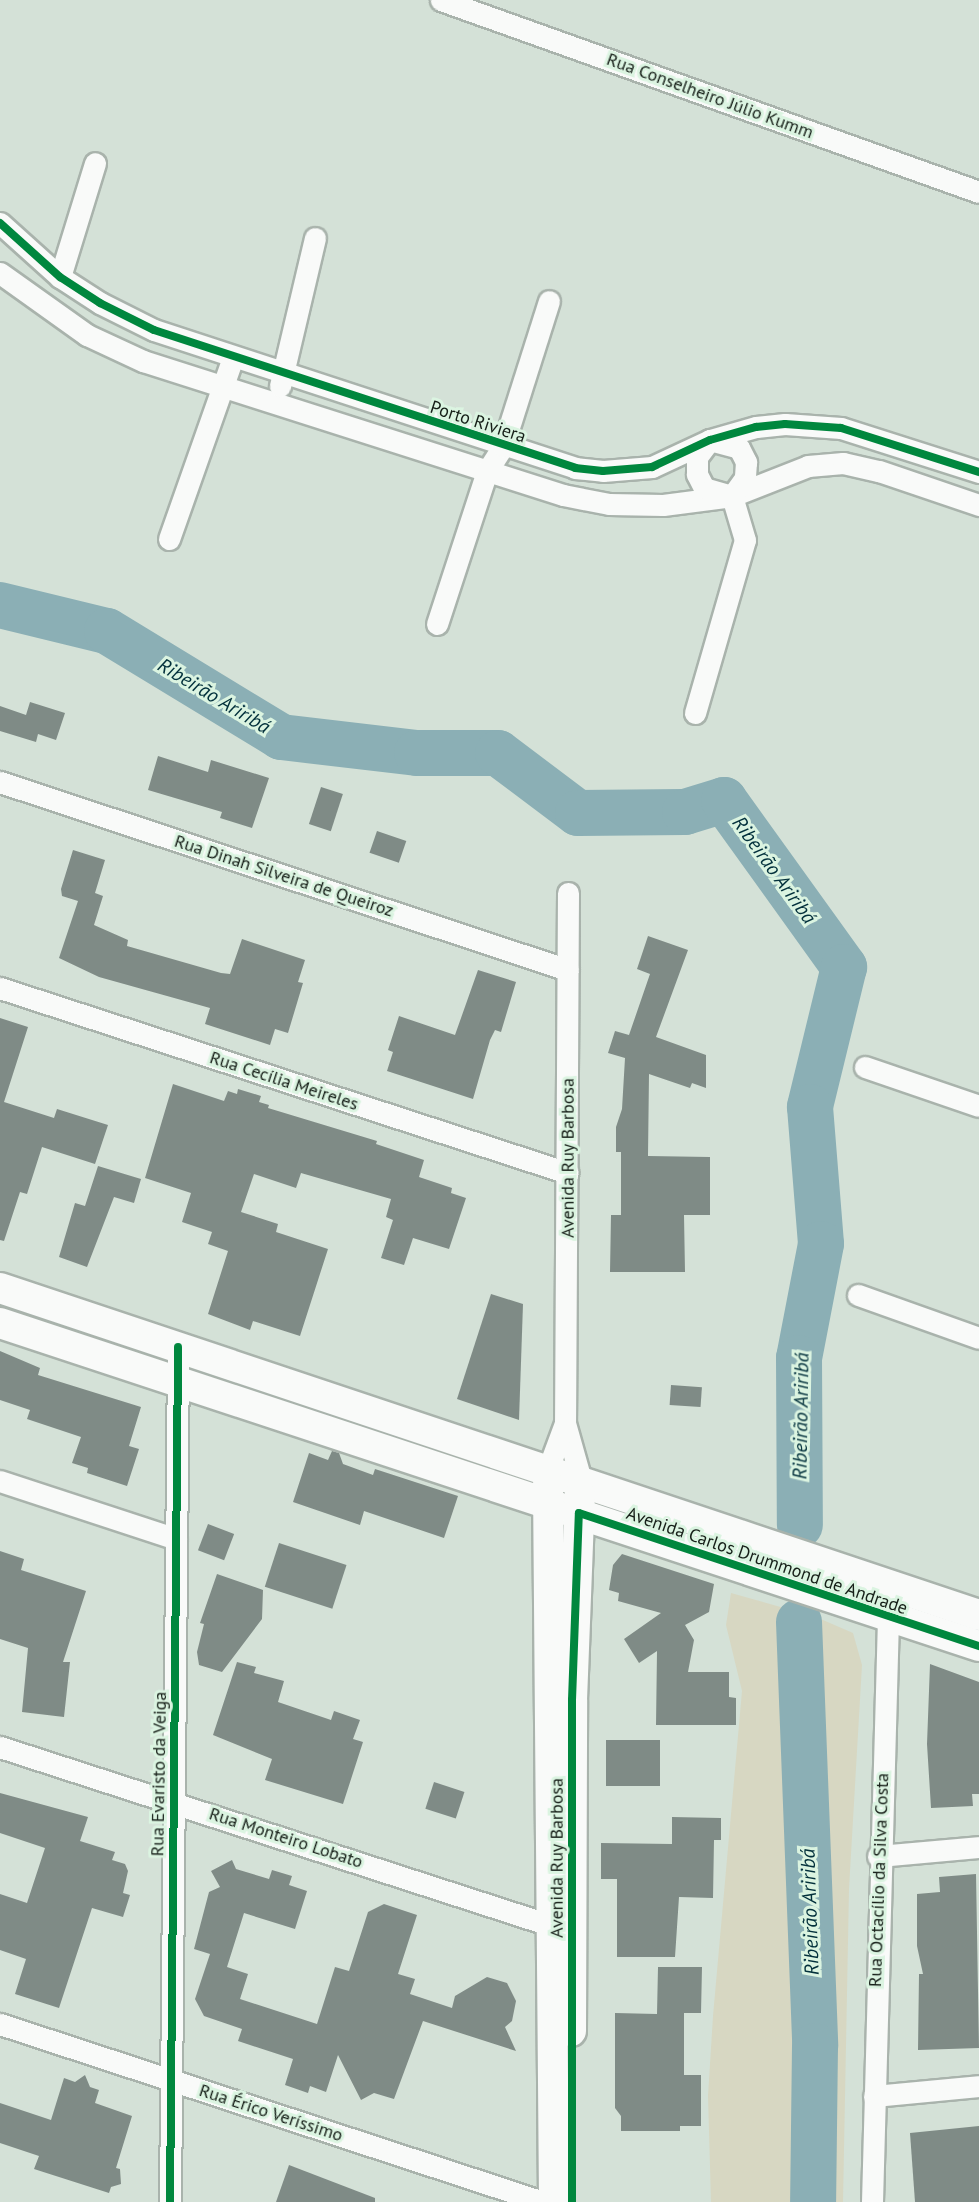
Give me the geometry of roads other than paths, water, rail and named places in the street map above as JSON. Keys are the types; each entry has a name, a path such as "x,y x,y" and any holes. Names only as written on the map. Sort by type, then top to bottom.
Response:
{"main road":[{"name":"Avenida Carlos Drummond de Andrade","path":"0,1288 854,1571 979,1615"},
{"name":"Avenida Carlos Drummond de Andrade","path":"0,1323 579,1513 888,1618 979,1646"},
{"name":"Avenida Ruy Barbosa","path":"548,1469 560,1928 572,2202"},
{"name":"Avenida Ruy Barbosa","path":"554,2202 560,1928 581,1480"}],"street":[{"name":"Rua Conselheiro Júlio Kumm","path":"441,0 979,192"},
{"path":"60,277 95,164"},
{"name":"Porto Riviera","path":"2,228 60,277 126,318 283,374 575,468 631,471 660,464 710,440 756,427 814,425 867,435 979,472"},
{"path":"274,404 315,238"},
{"path":"0,273 87,335 143,361 224,389 562,495 609,504 663,505 732,496 808,466 843,463 978,500"},
{"path":"437,624 487,471 503,446 549,301"},
{"path":"169,539 224,389 233,357"},
{"path":"710,440 739,448 746,462 745,478 732,496 704,488 697,474 697,457 710,440"},
{"path":"695,713 745,540 732,496"},
{"name":"Rua Dinah Silveira de Queiroz","path":"0,782 568,970"},
{"name":"Avenida Ruy Barbosa","path":"568,893 565,1423 581,1480"},
{"name":"Rua Cecília Meireles","path":"0,988 568,1173"},
{"path":"865,1066 979,1106"},
{"path":"858,1295 979,1338"},
{"name":"Rua Evaristo da Veiga","path":"170,2202 178,1347"},
{"name":"Avenida Ruy Barbosa","path":"548,1469 565,1423"},
{"path":"0,1481 176,1539"},
{"name":"Rua Octacílio da Silva Costa","path":"854,1571 880,1594 888,1618 878,1856 872,2202"},
{"name":"Rua Monteiro Lobato","path":"0,1747 174,1800 560,1928"},
{"path":"878,1856 979,1847"},
{"name":"Rua Érico Veríssimo","path":"0,2024 543,2202"},
{"path":"874,2096 979,2086"}],"waterway":[{"name":"Ribeirão Ariribá","path":"0,605 107,631 281,737 417,753 498,753 578,813 685,812 724,800 844,967 810,1107 821,1244 799,1358 800,1525"},
{"name":"Ribeirão Ariribá","path":"799,1622 815,2046 813,2202"}]}
